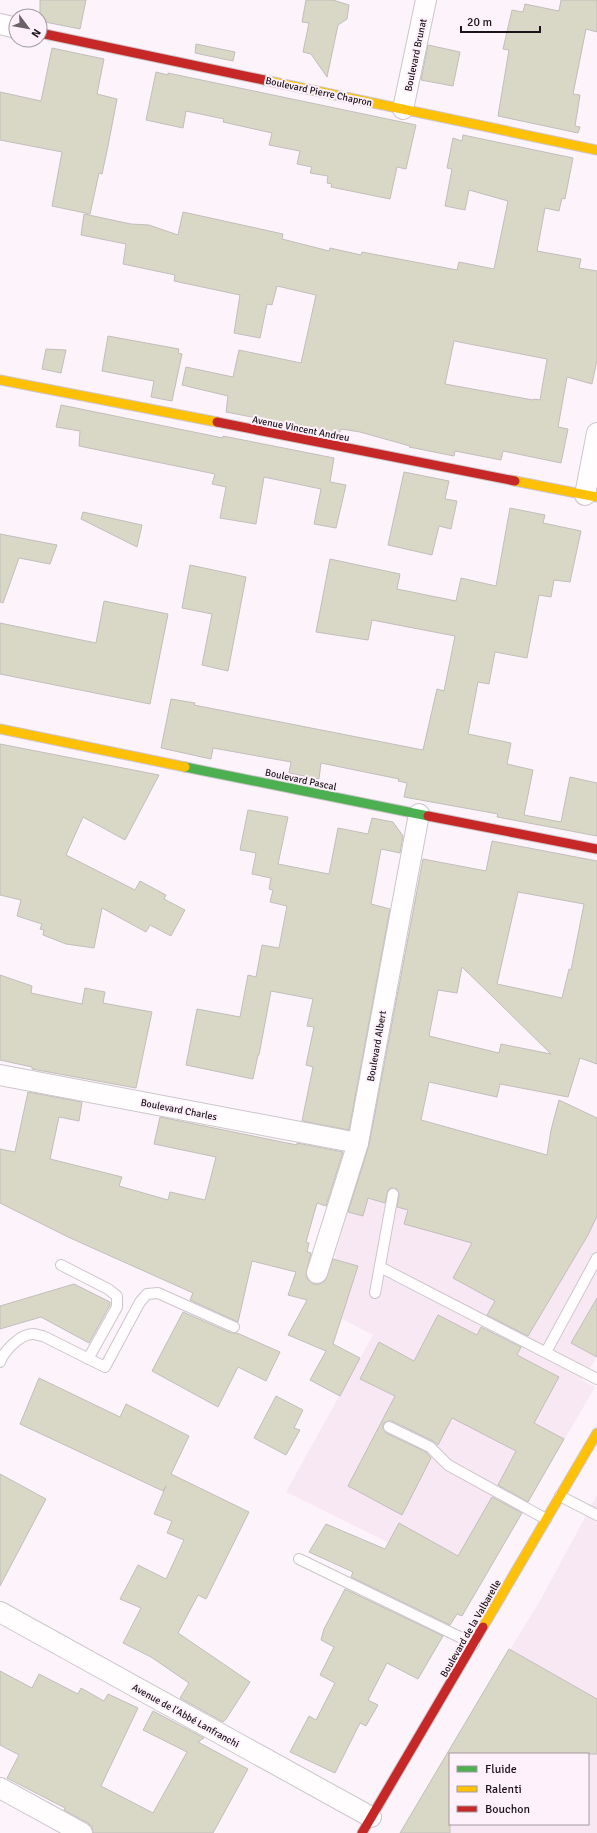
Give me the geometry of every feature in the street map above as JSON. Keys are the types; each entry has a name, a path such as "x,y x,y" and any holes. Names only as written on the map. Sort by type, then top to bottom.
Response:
{"street":[{"name":"Boulevard Brunat","path":"403,109 426,0"},
{"name":"Boulevard Pierre Chapron","path":"48,35 597,150"},
{"name":"Avenue Vincent Andreu","path":"0,380 591,496"},
{"path":"591,496 597,433"},
{"name":"Boulevard Pascal","path":"0,729 597,849"},
{"name":"Boulevard Albert","path":"317,1273 358,1143 419,814"},
{"name":"Boulevard Charles","path":"0,1075 358,1143"},
{"name":"Boulevard de la Valbarelle","path":"367,1825 597,1433"},
{"name":"Avenue de l'Abbé Lanfranchi","path":"0,1612 367,1825"},
{"path":"0,1788 82,1833"}],"lane":[{"path":"375,1293 393,1194"},
{"path":"546,1352 597,1258"},
{"path":"61,1265 108,1289 117,1296 117,1307 88,1359"},
{"path":"380,1267 597,1379"},
{"path":"0,1362 12,1345 21,1337 32,1334 43,1336 105,1366 140,1302 148,1294 158,1293 234,1327"},
{"path":"390,1427 430,1447 448,1465 546,1519"},
{"path":"560,1496 597,1515"},
{"path":"299,1559 474,1644"}],"shaded area":[{"path":"375,1107 489,1139 597,1182 597,1357 582,1380 595,1387 479,1587 286,1492 373,1335 321,1308"},
{"path":"597,1495 597,1833 401,1833 541,1599"}],"building":[{"path":"40,0 86,0 80,29 48,23 48,8 40,8"},
{"path":"306,0 333,0 349,5 347,19 338,25 327,77 311,54 303,52 309,23 302,22"},
{"path":"561,0 597,0 597,32 586,29 573,94 580,95 575,126 580,127 578,133 498,116 509,50 503,49 512,10 523,12 525,4 559,11"},
{"path":"196,44 235,52 233,61 195,53"},
{"path":"428,45 460,52 453,86 421,80"},
{"path":"52,48 104,59 97,94 117,99 102,174 99,173 90,214 52,206 62,152 0,140 0,92 41,101"},
{"path":"156,72 168,75 168,73 416,125 406,169 397,167 390,199 331,187 332,184 327,183 328,176 310,173 312,167 297,164 300,151 269,145 272,133 223,122 224,119 186,111 183,128 146,120"},
{"path":"463,135 573,158 565,199 562,198 559,211 545,208 537,251 581,259 579,268 597,271 597,360 592,384 567,377 558,427 568,429 561,463 503,451 501,460 455,451 454,456 409,447 410,446 360,432 341,429 339,434 226,412 228,396 182,385 186,367 233,377 239,350 301,363 316,295 277,286 272,305 267,304 260,338 234,333 240,295 174,281 175,275 123,264 126,244 81,235 84,214 131,224 149,225 178,235 183,212 283,234 282,239 329,251 330,248 361,255 362,252 457,270 459,262 494,269 508,201 469,190 465,210 445,206 452,169 447,168 453,138 462,141","holes":["454,341 547,359 540,400 445,384"]},
{"path":"108,336 179,349 178,353 182,354 172,401 151,397 154,381 102,371"},
{"path":"46,349 66,350 61,373 42,369"},
{"path":"61,405 223,438 223,436 334,458 330,482 346,485 336,528 314,524 321,489 264,477 256,524 220,518 226,487 212,484 215,474 79,446 80,431 56,427"},
{"path":"404,472 449,481 445,499 457,501 451,529 439,526 432,555 388,545"},
{"path":"510,508 545,515 543,523 581,531 570,582 554,580 551,597 539,595 527,658 495,652 489,684 478,682 468,734 511,743 507,764 533,770 524,815 561,822 570,777 597,783 597,836 497,817 498,814 404,797 407,783 398,781 399,779 321,763 319,779 289,773 291,762 213,748 211,759 161,748 171,699 195,703 194,705 423,750 437,689 444,691 455,636 372,620 368,640 316,632 330,559 400,574 397,589 456,601 461,578 496,586"},
{"path":"83,512 142,525 137,547 81,519"},
{"path":"0,534 57,545 50,564 19,558 3,603 0,602"},
{"path":"190,565 246,577 228,671 202,665 212,614 182,608"},
{"path":"104,601 168,614 150,704 0,674 0,623 96,643"},
{"path":"0,744 159,775 125,840 83,817 66,855 135,890 140,881 166,895 164,899 185,910 171,936 150,925 146,932 102,908 94,948 66,944 43,935 44,930 40,929 42,924 17,916 21,900 0,895"},
{"path":"248,810 288,817 278,864 329,874 338,828 368,834 372,818 393,822 403,836 400,853 381,849 371,904 390,909 349,1130 302,1121 313,1067 306,1065 314,1027 307,1026 313,999 271,991 253,1079 186,1065 197,1009 240,1017 248,975 256,977 262,945 279,948 287,906 270,902 273,890 269,889 271,878 252,874 256,853 240,850"},
{"path":"492,841 597,861 597,1064 580,1058 568,1097 500,1084 497,1097 429,1082 421,1120 547,1155 551,1130 559,1100 597,1118 597,1216 588,1235 528,1336 487,1315 495,1301 453,1278 472,1243 404,1224 408,1210 397,1207 399,1195 397,1189 391,1188 388,1190 385,1203 368,1198 363,1216 348,1212 369,1145 423,859 486,871","holes":["518,892 584,904 571,970 569,969 562,998 497,984","462,967 494,998 551,1054 501,1044 499,1053 429,1036 438,990 457,993"]},
{"path":"0,975 32,986 31,993 82,1004 85,988 105,992 103,1003 152,1012 136,1088 32,1069 32,1067 0,1060"},
{"path":"28,1092 82,1102 79,1121 59,1117 50,1159 122,1177 119,1186 168,1200 170,1192 205,1200 216,1157 154,1144 160,1117 297,1145 297,1143 343,1152 326,1206 317,1203 306,1242 309,1243 307,1252 311,1253 306,1275 308,1280 313,1284 319,1284 325,1281 333,1259 358,1266 333,1344 360,1358 340,1396 310,1380 326,1351 288,1335 307,1300 288,1295 296,1272 252,1261 238,1322 190,1300 193,1293 68,1237 0,1203 0,1149 15,1152"},
{"path":"74,1284 110,1302 110,1305 89,1343 41,1317 0,1329 0,1306"},
{"path":"597,1298 597,1357 571,1343"},
{"path":"183,1312 280,1352 266,1381 238,1367 218,1407 152,1371"},
{"path":"438,1315 477,1335 481,1327 521,1347 517,1355 559,1377 534,1423 564,1439 528,1502 498,1485 516,1451 452,1418 438,1445 433,1441 392,1421 388,1421 383,1424 383,1428 386,1433 426,1452 431,1458 402,1515 348,1486 395,1396 360,1379 379,1342 414,1361"},
{"path":"39,1378 120,1417 126,1404 189,1436 171,1474 249,1512 206,1599 198,1595 178,1633 250,1682 223,1722 180,1698 189,1683 151,1657 123,1643 141,1608 120,1599 138,1565 166,1579 184,1540 167,1533 172,1521 154,1514 166,1486 163,1491 20,1424"},
{"path":"276,1396 303,1410 294,1428 300,1430 286,1455 254,1438"},
{"path":"0,1474 46,1499 0,1586"},
{"path":"492,1497 522,1513 462,1616 457,1614 450,1625 351,1577 353,1572 309,1552 326,1524 385,1549 399,1523 458,1556"},
{"path":"345,1589 443,1636 418,1679 387,1663 368,1700 378,1705 366,1726 360,1723 335,1773 290,1752 309,1716 316,1720 335,1683 320,1675 334,1647 321,1640 324,1629"},
{"path":"509,1649 597,1699 597,1754 449,1753 450,1833 400,1833"},
{"path":"0,1671 32,1688 39,1674 78,1694 81,1688 104,1701 108,1694 138,1708 101,1786 153,1813 187,1752 143,1730 153,1711 204,1738 198,1742 248,1769 213,1833 93,1833 92,1827 88,1823 64,1810 65,1808 7,1778 19,1755 0,1745"}],"traffic: fast":[{"path":"185,767 428,816"}],"traffic: slow":[{"path":"264,80 597,150"},
{"path":"0,380 217,422"},
{"path":"515,481 597,497"},
{"path":"0,729 185,767"},
{"path":"483,1627 597,1433"}],"traffic: jam":[{"path":"48,35 264,80"},
{"path":"217,422 515,481"},
{"path":"428,816 597,849"},
{"path":"362,1833 483,1627"}]}
